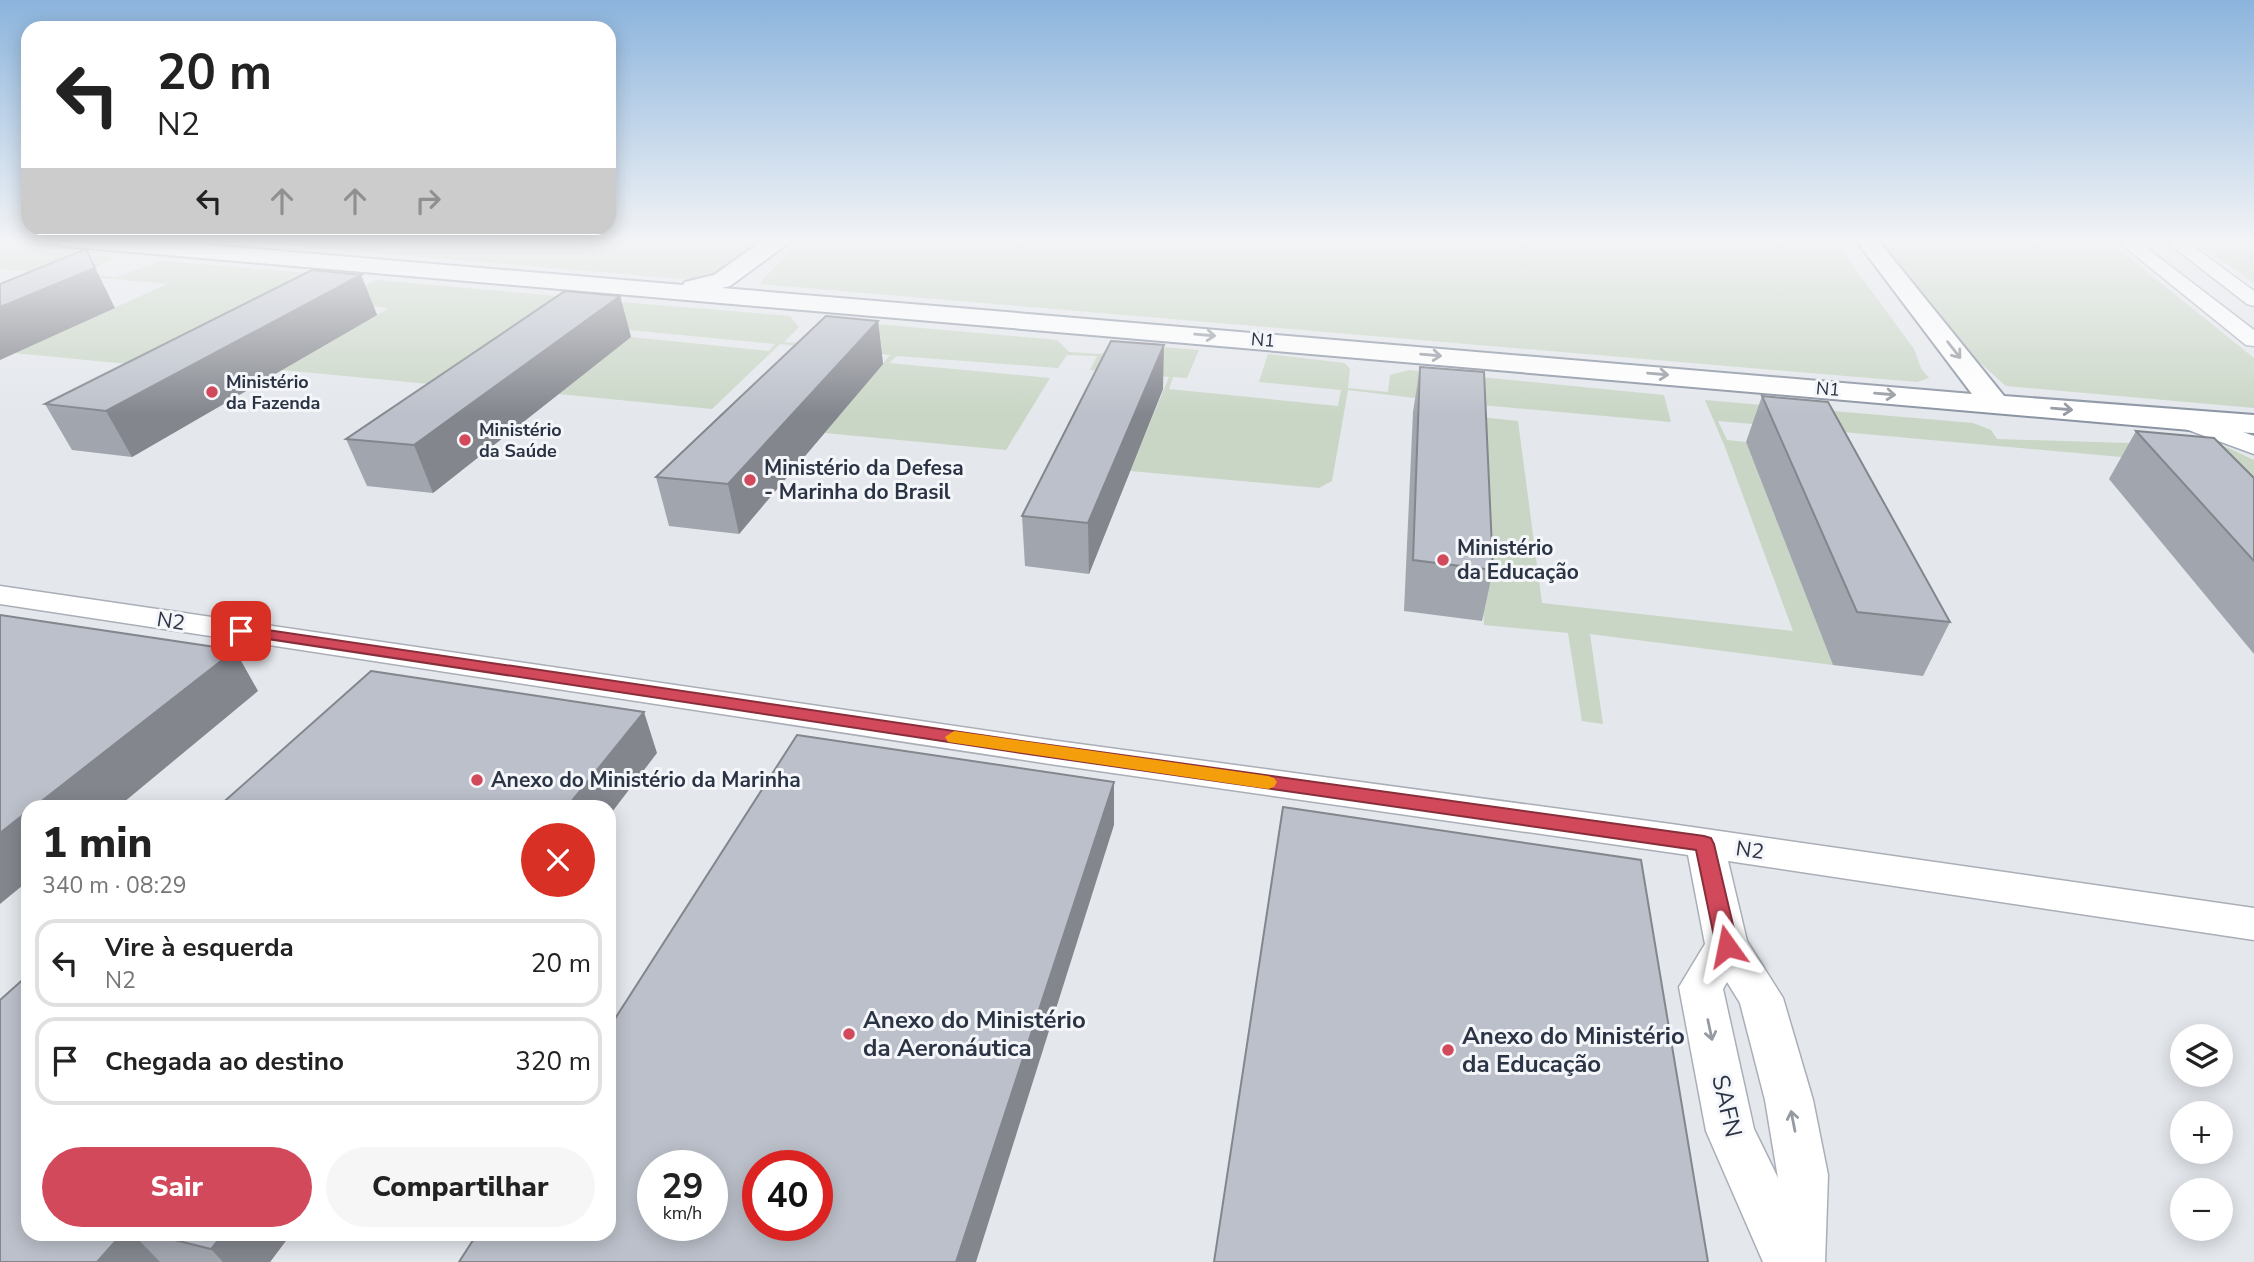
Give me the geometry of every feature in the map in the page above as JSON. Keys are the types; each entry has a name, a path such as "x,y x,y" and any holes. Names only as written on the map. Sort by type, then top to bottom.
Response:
{"highway":[{"name":"N1","path":"763,298 2190,421 2254,424"},
{"path":"1884,298 1959,400"},
{"path":"1912,298 1994,403"}],"main road":[{"path":"2200,298 2254,340"},
{"path":"2190,421 2254,446"},
{"name":"N2","path":"0,596 2254,925"},
{"path":"1704,844 1727,946 1761,998 1789,1100 1803,1175 1798,1262"},
{"path":"1701,987 1727,946"},
{"path":"1701,987 1728,988 1761,998"},
{"name":"SAFN","path":"1701,987 1730,1131 1742,1163 1790,1262"},
{"path":"1742,1163 1773,1175 1803,1175"}],"green space":[{"path":"136,298 328,298 328,300 557,298 554,308 609,301 790,316 799,327 784,342 813,344 854,322 1057,340 1069,352 1100,354 1125,344 1199,350 1187,378 1173,377 1169,389 1338,406 1341,390 1259,382 1268,354 1345,363 1350,369 1348,388 1388,392 1390,375 1409,370 1664,395 1671,422 1481,405 1481,417 1518,421 1542,603 1793,631 1705,400 1973,423 1991,430 1997,439 2224,446 2254,460 2254,479 2200,464 1718,421 1727,440 1746,442 1833,665 1590,634 1603,724 1582,721 1568,633 1484,625 1474,405 1348,390 1332,481 1319,488 1130,471 1169,377 1090,370 1097,356 1067,355 1058,368 897,356 889,363 1050,378 1006,450 825,433 890,355 780,344 712,409 558,394 631,337 769,351 775,344 536,321 440,385 282,370 389,308 300,300 189,370 15,353"},
{"path":"923,298 1876,298 1914,349 1921,368 1929,378 1917,382"},
{"path":"1924,298 2179,298 2254,358 2254,408 2006,386 1969,353"}],"building":[{"path":"0,298 22,298 0,307"},
{"path":"256,298 318,298 106,411 45,404"},
{"path":"555,298 617,298 414,445 346,439"},
{"path":"826,316 878,321 728,484 656,477"},
{"path":"1111,341 1164,345 1088,523 1022,516"},
{"name":"Ministério da Educação","path":"1420,367 1484,372 1493,570 1413,560"},
{"path":"1762,396 1828,402 1950,622 1857,612"},
{"path":"2136,431 2214,438 2254,478 2254,561"},
{"path":"0,615 235,650 43,800 21,800 21,816 0,833"},
{"path":"371,671 644,712 573,800 226,800"},
{"name":"Anexo do Ministério da Aeronáutica","path":"797,735 1114,782 956,1262 459,1262 472,1241 616,1241 616,1017"},
{"name":"Anexo do Ministério da Educação","path":"1283,807 1641,860 1708,1262 1214,1262"},
{"path":"21,981 21,1241 116,1241 97,1262 0,1262 0,1000"},
{"path":"179,1241 217,1241 211,1249"}],"slow traffic":[{"path":"954,737 1268,782"}],"place":[{"name":"Ministério da Fazenda","path":"212,392"},
{"name":"Ministério da Saúde","path":"465,440"},
{"name":"Ministério da Defesa - Marinha do Brasil","path":"750,480"},
{"name":"Ministério da Educação","path":"1443,560"},
{"name":"Anexo do Ministério da Marinha","path":"477,780"},
{"name":"Anexo do Ministério da Aeronáutica","path":"849,1034"},
{"name":"Anexo do Ministério da Educação","path":"1448,1050"}],"route":[{"path":"241,631 1028,748 1704,844 1727,946"}]}
